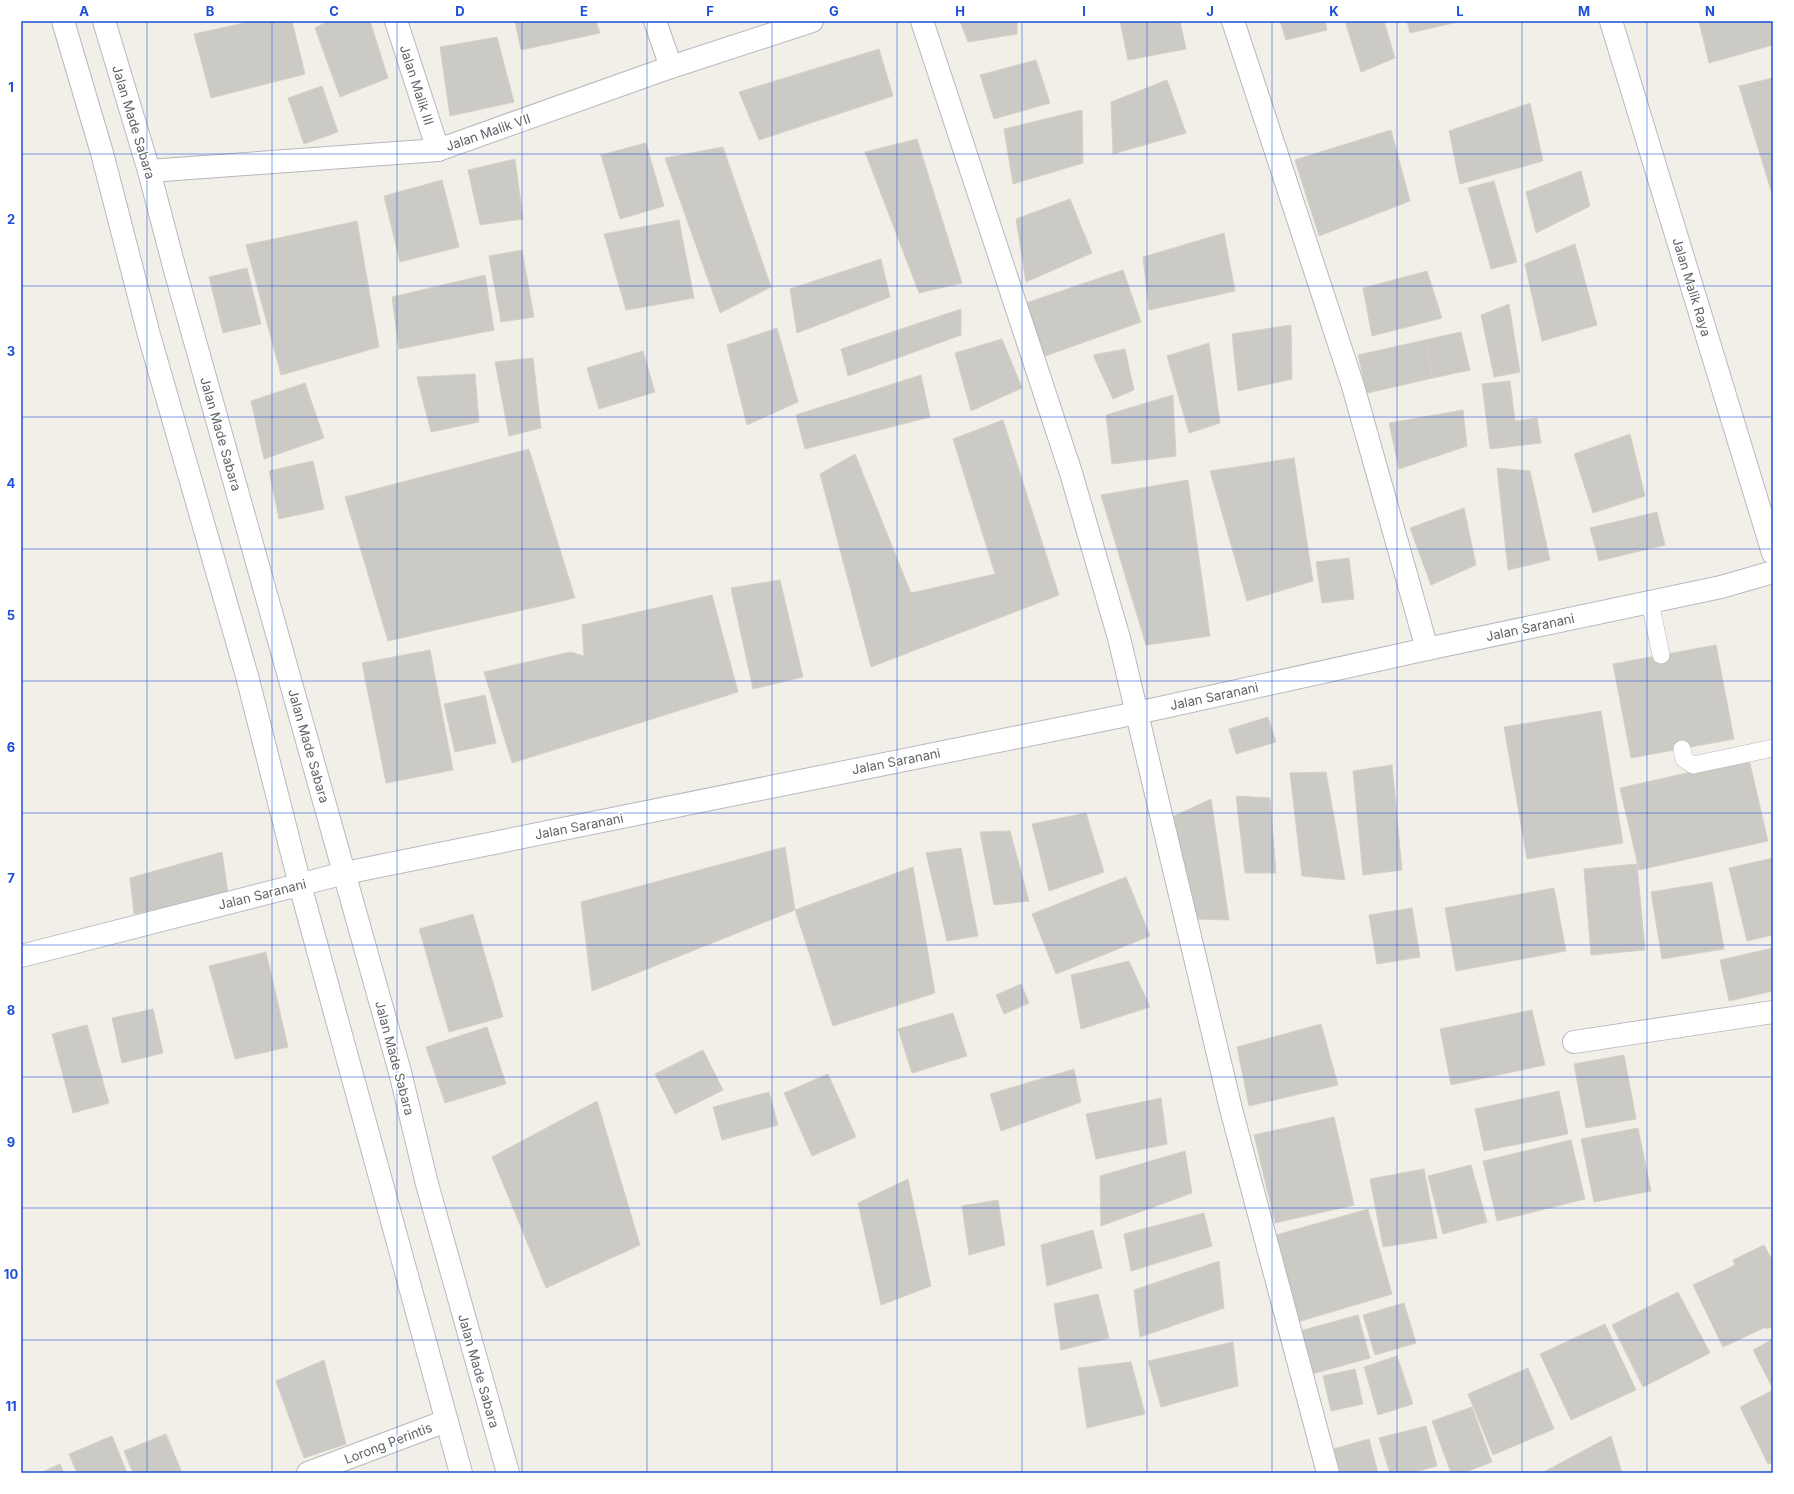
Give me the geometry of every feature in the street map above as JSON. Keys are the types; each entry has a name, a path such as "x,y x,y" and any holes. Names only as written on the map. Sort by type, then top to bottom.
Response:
{"street":[{"path":"63,21 102,154 149,335 248,676 300,885 374,1150 461,1473"},
{"name":"Jalan Made Sabara","path":"104,21 149,171 177,277 345,873 400,1072 427,1184 508,1473"},
{"name":"Jalan Malik III","path":"396,21 438,150"},
{"path":"655,21 671,67"},
{"name":"Jalan Malik VII","path":"149,171 438,150 671,67 812,21"},
{"path":"922,21 1071,473 1119,638 1231,1108 1328,1473"},
{"path":"1233,21 1353,386 1427,649"},
{"name":"Jalan Malik Raya","path":"1610,21 1773,553"},
{"name":"Jalan Saranani","path":"21,956 345,873 1137,713 1427,649 1720,587 1773,572"},
{"path":"1574,1042 1773,1012"},
{"name":"Lorong Perintis","path":"308,1473 446,1421"}],"lane":[{"path":"1650,602 1661,655"},
{"path":"1682,749 1684,759 1693,765 1773,748"}],"building":[{"path":"253,21 292,21 305,74 211,98 194,34"},
{"path":"328,21 370,21 388,78 340,97 315,28"},
{"path":"515,21 596,21 600,33 521,50"},
{"path":"960,21 1017,21 1017,34 968,42"},
{"path":"1120,21 1180,21 1186,49 1128,60"},
{"path":"1280,21 1325,21 1327,30 1286,40"},
{"path":"1345,21 1384,21 1395,58 1361,72"},
{"path":"1407,21 1462,21 1410,33"},
{"path":"1699,21 1773,21 1773,45 1709,63"},
{"path":"497,37 514,102 450,116 440,47"},
{"path":"879,49 893,96 759,140 739,92"},
{"path":"1036,60 1050,103 994,119 980,75"},
{"path":"1773,78 1773,197 1739,86"},
{"path":"1167,80 1186,133 1113,154 1111,102"},
{"path":"322,86 338,132 304,144 288,98"},
{"path":"1530,103 1543,161 1460,184 1449,131"},
{"path":"1082,110 1083,163 1013,184 1004,129"},
{"path":"1391,130 1410,201 1319,236 1295,160"},
{"path":"917,139 962,283 919,293 865,152"},
{"path":"646,143 664,206 620,219 601,155"},
{"path":"723,147 771,287 720,313 665,158"},
{"path":"515,159 523,219 480,225 468,170"},
{"path":"1581,171 1590,206 1536,233 1526,192"},
{"path":"442,180 459,247 400,262 384,196"},
{"path":"1494,181 1517,262 1491,269 1468,188"},
{"path":"1070,199 1092,253 1026,282 1016,219"},
{"path":"679,220 694,298 626,310 604,234"},
{"path":"357,221 379,347 281,375 246,245"},
{"path":"1224,233 1235,291 1149,310 1143,257"},
{"path":"1575,244 1597,325 1542,341 1525,264"},
{"path":"522,250 534,317 501,322 489,256"},
{"path":"881,259 890,297 797,333 790,289"},
{"path":"247,268 261,324 223,333 209,277"},
{"path":"1123,270 1141,322 1045,356 1026,303"},
{"path":"1427,271 1442,318 1372,336 1363,288"},
{"path":"485,275 494,330 399,349 392,297"},
{"path":"1509,304 1520,372 1494,377 1481,315"},
{"path":"961,309 961,335 848,376 841,349"},
{"path":"1291,325 1292,379 1238,391 1232,334"},
{"path":"777,328 798,402 747,425 727,345"},
{"path":"1461,332 1470,370 1433,378 1425,340"},
{"path":"1002,339 1022,388 971,411 955,353"},
{"path":"1425,340 1433,378 1367,393 1358,355"},
{"path":"1209,343 1220,423 1189,433 1167,356"},
{"path":"1125,349 1134,390 1113,399 1093,355"},
{"path":"643,351 655,392 599,409 587,368"},
{"path":"533,358 541,428 509,436 495,362"},
{"path":"475,374 479,422 431,432 417,377"},
{"path":"921,375 930,417 805,449 796,415"},
{"path":"1510,381 1515,421 1537,418 1541,443 1490,449 1482,384"},
{"path":"305,383 324,438 264,459 251,401"},
{"path":"1173,395 1176,456 1112,464 1106,415"},
{"path":"1463,410 1467,446 1399,469 1389,423"},
{"path":"1003,420 1059,595 871,667 820,474 855,454 911,593 995,574 953,439"},
{"path":"1630,434 1645,496 1593,513 1574,454"},
{"path":"529,449 575,598 388,641 345,497"},
{"path":"1294,458 1313,581 1247,601 1210,471"},
{"path":"313,461 324,509 279,519 269,471"},
{"path":"1497,468 1530,471 1550,560 1508,570"},
{"path":"1188,480 1210,636 1146,645 1101,495"},
{"path":"1464,508 1476,565 1431,585 1410,528"},
{"path":"1657,512 1665,545 1599,561 1590,528"},
{"path":"1349,558 1354,599 1322,603 1316,562"},
{"path":"780,580 803,677 753,689 731,588"},
{"path":"712,595 738,692 512,763 484,672 570,652 584,656 582,625"},
{"path":"1716,645 1734,739 1631,758 1613,664"},
{"path":"430,650 453,770 386,783 362,663"},
{"path":"485,695 496,743 455,752 444,704"},
{"path":"1601,711 1623,843 1527,859 1504,727"},
{"path":"1268,717 1276,742 1236,754 1229,729"},
{"path":"1749,759 1768,841 1639,870 1620,788"},
{"path":"1392,765 1402,870 1363,875 1353,771"},
{"path":"1326,772 1345,880 1302,876 1290,773"},
{"path":"1236,796 1270,798 1276,873 1245,873"},
{"path":"1211,799 1229,920 1194,919 1174,816"},
{"path":"1086,813 1104,872 1049,891 1032,824"},
{"path":"1010,831 1029,901 994,905 980,832"},
{"path":"785,847 795,910 592,991 581,902"},
{"path":"961,848 978,936 947,941 926,853"},
{"path":"222,852 228,894 134,914 130,878"},
{"path":"1773,858 1773,935 1747,941 1729,868"},
{"path":"1637,864 1645,950 1591,955 1584,869"},
{"path":"913,867 935,993 833,1026 795,910"},
{"path":"1126,877 1150,936 1056,974 1032,914"},
{"path":"1712,882 1724,949 1662,959 1651,892"},
{"path":"1554,888 1566,951 1456,971 1445,908"},
{"path":"1412,908 1420,957 1377,964 1369,915"},
{"path":"473,914 503,1017 449,1032 419,929"},
{"path":"1773,948 1773,991 1729,1001 1720,960"},
{"path":"266,952 288,1047 235,1059 209,966"},
{"path":"1129,961 1150,1007 1081,1029 1071,975"},
{"path":"1021,984 1029,1003 1004,1014 996,995"},
{"path":"153,1009 163,1053 122,1063 112,1018"},
{"path":"1532,1010 1545,1065 1451,1085 1440,1029"},
{"path":"953,1013 967,1056 912,1073 898,1029"},
{"path":"1321,1024 1338,1085 1249,1106 1237,1047"},
{"path":"87,1025 109,1103 73,1113 52,1034"},
{"path":"487,1027 506,1084 445,1103 426,1047"},
{"path":"703,1050 723,1090 675,1114 655,1074"},
{"path":"1624,1055 1636,1119 1586,1128 1574,1064"},
{"path":"1074,1069 1081,1102 1001,1131 990,1094"},
{"path":"828,1074 856,1137 812,1156 784,1093"},
{"path":"1559,1091 1568,1134 1484,1151 1475,1109"},
{"path":"769,1092 778,1125 722,1140 713,1107"},
{"path":"1161,1098 1167,1144 1096,1159 1086,1114"},
{"path":"597,1101 640,1245 546,1288 492,1157"},
{"path":"1334,1117 1354,1205 1275,1223 1254,1135"},
{"path":"1638,1128 1651,1191 1594,1202 1581,1139"},
{"path":"1571,1140 1585,1199 1497,1221 1483,1161"},
{"path":"1185,1151 1192,1193 1101,1226 1100,1176"},
{"path":"1471,1165 1487,1222 1443,1234 1428,1176"},
{"path":"1424,1169 1437,1238 1383,1247 1370,1179"},
{"path":"908,1179 931,1286 881,1305 858,1203"},
{"path":"998,1200 1005,1245 969,1255 962,1206"},
{"path":"1368,1209 1392,1294 1294,1323 1269,1237"},
{"path":"1204,1213 1212,1246 1131,1271 1124,1234"},
{"path":"1093,1230 1102,1268 1047,1286 1041,1245"},
{"path":"1764,1245 1773,1262 1773,1326 1767,1329 1766,1327 1723,1347 1693,1285 1735,1265 1733,1260"},
{"path":"1219,1261 1224,1308 1140,1337 1134,1290"},
{"path":"1678,1292 1710,1353 1643,1387 1612,1325"},
{"path":"1098,1294 1109,1338 1061,1350 1054,1304"},
{"path":"1404,1303 1416,1343 1375,1355 1363,1315"},
{"path":"1358,1315 1370,1358 1312,1374 1300,1331"},
{"path":"1605,1324 1636,1390 1571,1420 1540,1354"},
{"path":"1773,1339 1773,1389 1753,1350"},
{"path":"1233,1342 1238,1386 1161,1407 1148,1361"},
{"path":"1397,1356 1413,1404 1378,1415 1364,1367"},
{"path":"324,1360 346,1444 304,1458 276,1381"},
{"path":"1131,1362 1145,1414 1087,1428 1078,1368"},
{"path":"1528,1368 1554,1429 1493,1455 1468,1394"},
{"path":"1355,1369 1363,1404 1331,1411 1323,1376"},
{"path":"1773,1390 1773,1462 1768,1464 1740,1407"},
{"path":"1472,1407 1492,1462 1463,1473 1451,1473 1432,1421"},
{"path":"1426,1426 1437,1466 1411,1473 1390,1473 1379,1438"},
{"path":"166,1434 182,1473 133,1473 124,1451"},
{"path":"112,1436 127,1473 77,1473 69,1454"},
{"path":"1611,1436 1622,1473 1542,1473"},
{"path":"1369,1439 1378,1473 1332,1473 1326,1451"},
{"path":"60,1464 64,1473 40,1473"}]}
